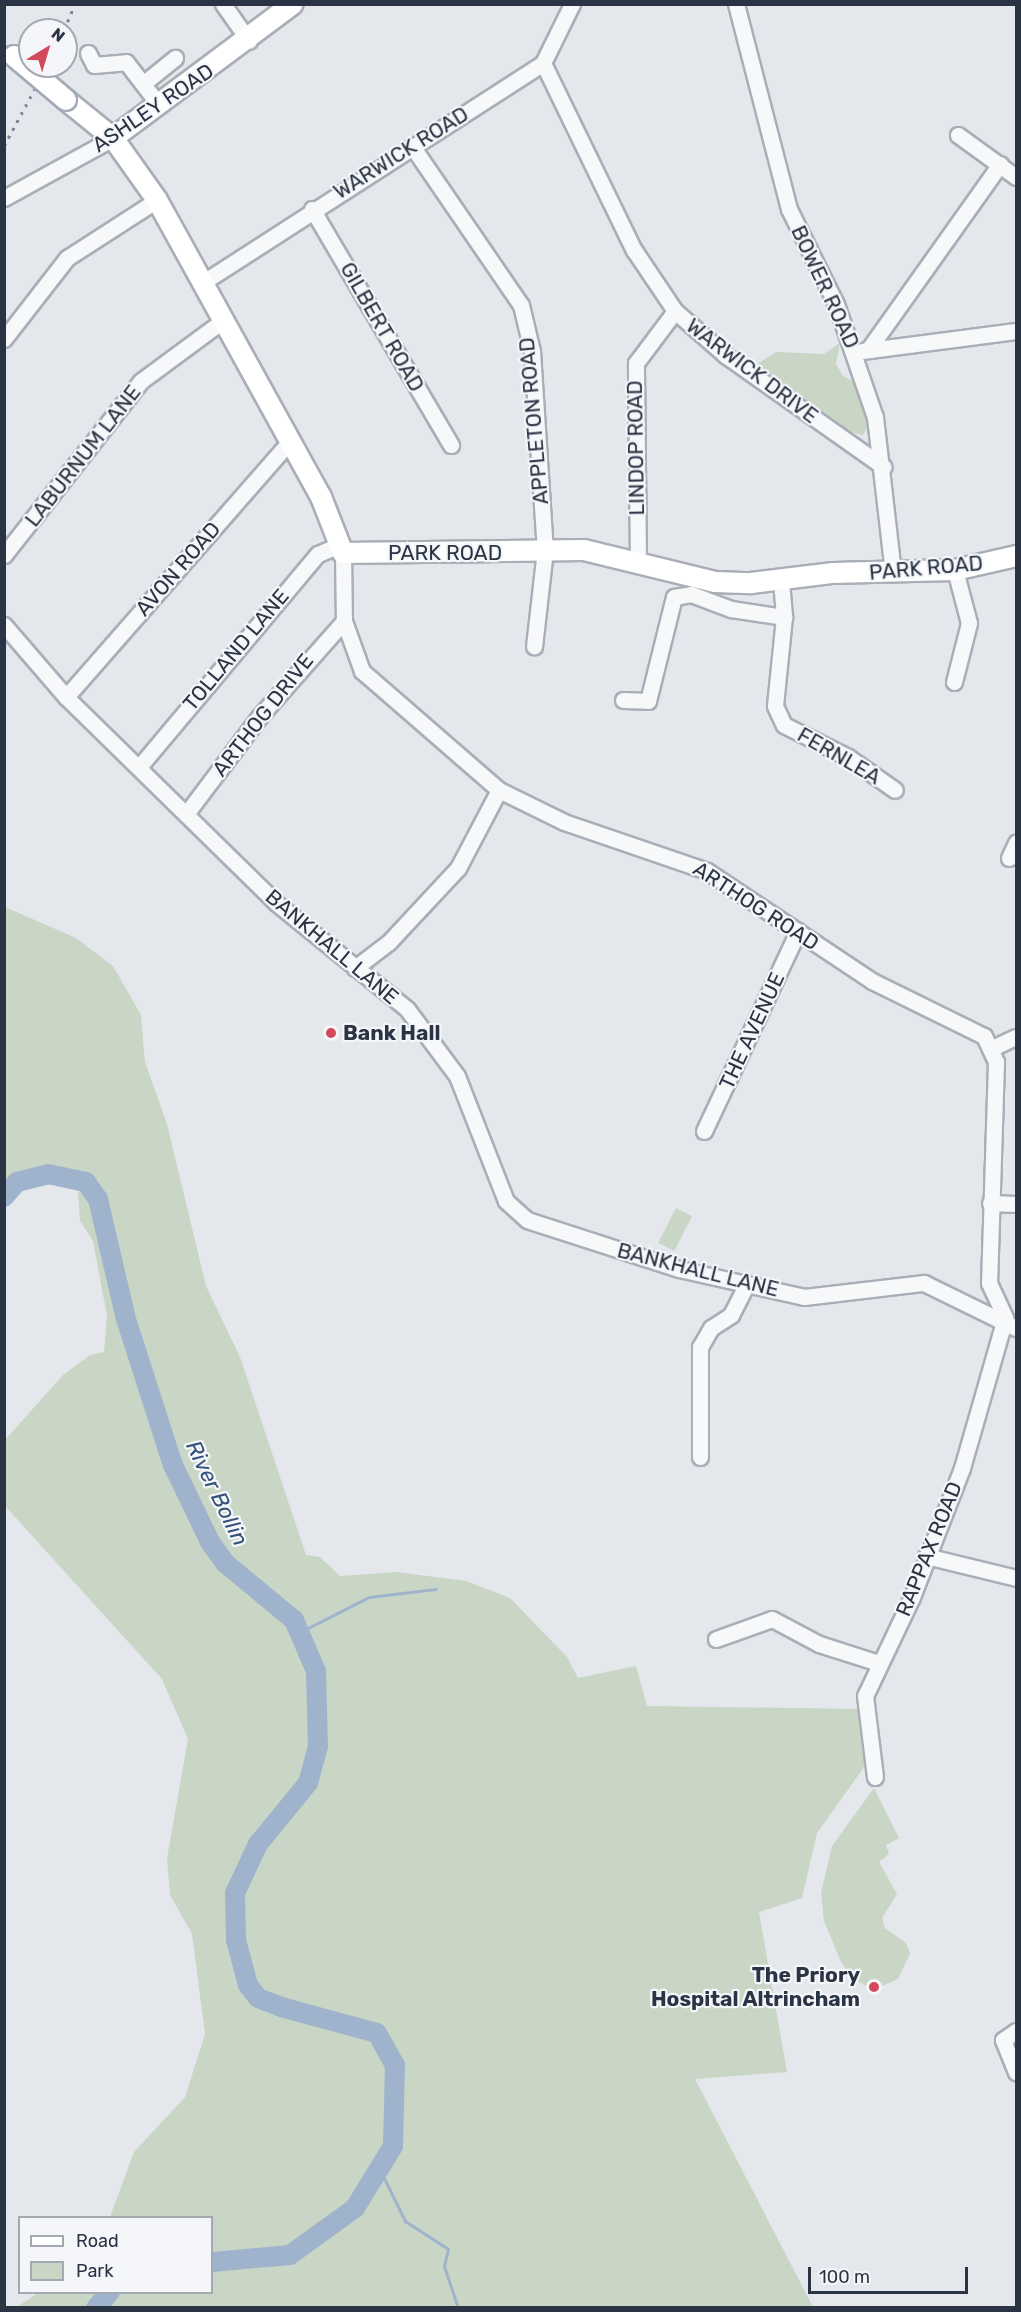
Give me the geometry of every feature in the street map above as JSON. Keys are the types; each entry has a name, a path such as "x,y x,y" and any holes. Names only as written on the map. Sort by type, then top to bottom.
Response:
{"main road":[{"name":"ASHLEY ROAD","path":"112,138 249,41 293,4"},
{"path":"9,52 112,138 157,200 205,281 290,441 342,549"},
{"name":"PARK ROAD","path":"342,549 584,549 715,582 781,581 955,570 1017,556"}],"street":[{"path":"223,4 249,41"},
{"path":"543,63 572,4"},
{"name":"BOWER ROAD","path":"736,4 789,209 861,351 884,467 893,573"},
{"path":"88,53 94,65 126,62 159,105"},
{"path":"144,83 175,58"},
{"name":"WARWICK ROAD","path":"205,281 312,209 543,63"},
{"name":"WARWICK DRIVE","path":"543,63 634,250 675,312 724,354 884,467"},
{"path":"958,135 1017,177"},
{"name":"ASHLEY ROAD","path":"4,198 112,138"},
{"name":"APPLETON ROAD","path":"412,146 521,305 532,351 545,550 534,646"},
{"path":"861,351 1000,164"},
{"path":"4,339 67,258 157,200"},
{"name":"GILBERT ROAD","path":"312,209 451,446"},
{"name":"LINDOP ROAD","path":"638,561 636,363 675,312"},
{"name":"LABURNUM LANE","path":"4,555 141,381 225,319"},
{"path":"861,351 1017,331"},
{"name":"AVON ROAD","path":"66,697 290,441"},
{"name":"ARTHOG ROAD","path":"342,549 344,621 355,659 370,682 499,790 564,822 688,862 872,981 984,1036 992,1048"},
{"name":"TOLLAND LANE","path":"139,767 318,554 342,549"},
{"path":"954,682 969,623 955,570"},
{"name":"FERNLEA","path":"781,581 784,617 775,705 784,725 848,757 894,790"},
{"path":"623,700 648,701 674,597 692,594 731,609 784,617"},
{"name":"ARTHOG DRIVE","path":"186,813 266,708 344,621"},
{"name":"BANKHALL LANE","path":"4,625 66,697 275,902 407,1009 435,1041 457,1076 506,1201 527,1220 746,1285 804,1297 924,1283 1011,1323"},
{"path":"355,968 389,942 458,867 499,790"},
{"path":"1009,858 1017,843"},
{"name":"THE AVENUE","path":"704,1131 798,931"},
{"path":"1011,1323 989,1283 992,1048 1017,1037"},
{"path":"990,1203 1017,1204"},
{"path":"700,1457 700,1347 711,1328 731,1315 746,1285"},
{"name":"RAPPAX ROAD","path":"875,1777 865,1696 962,1468 1011,1323"},
{"path":"926,1556 1017,1578"},
{"path":"716,1640 772,1619 819,1644 879,1662"},
{"path":"1017,2031 1003,2040 1017,2072"}],"green space":[{"path":"840,343 836,364 843,376 858,383 868,426 863,435 851,432 757,364 776,352 824,354"},
{"path":"5,907 76,938 113,966 141,1015 145,1062 167,1124 206,1286 240,1357 306,1555 320,1557 340,1576 396,1572 466,1581 510,1598 567,1657 578,1678 636,1666 647,1706 862,1709 862,1751 867,1763 817,1833 802,1898 759,1912 787,2072 695,2079 813,2307 17,2307 36,2294 213,2294 213,2216 110,2216 134,2152 185,2097 205,2034 192,1934 170,1895 167,1858 188,1739 162,1679 5,1506 5,1440 63,1375 90,1355 104,1352 107,1316 93,1241 80,1221 78,1193 86,1182 70,1176 29,1177 5,1202"},
{"path":"676,1208 692,1216 674,1251 658,1243"},
{"path":"874,1788 899,1838 886,1845 889,1854 879,1862 897,1894 882,1918 885,1928 906,1943 910,1954 898,1979 873,1990 852,1978 841,1962 824,1921 821,1893 832,1846"}],"waterway":[{"name":"River Bollin","path":"4,1197 17,1182 48,1174 86,1182 98,1199 126,1319 173,1465 210,1542 225,1563 294,1620 316,1671 318,1746 308,1783 258,1844 235,1893 236,1940 248,1985 258,1998 281,2007 377,2033 395,2065 393,2146 355,2208 290,2255 213,2262"},
{"path":"300,1632 369,1597 436,1589"},
{"path":"381,2172 405,2221 448,2249 444,2266 458,2308"},
{"name":"River Bollin","path":"96,2308 108,2294"}],"railway":[{"path":"69,18 75,4"},
{"path":"4,146 41,78"}],"place":[{"name":"Bank Hall","path":"331,1033"},
{"name":"The Priory Hospital Altrincham","path":"874,1987"}]}
